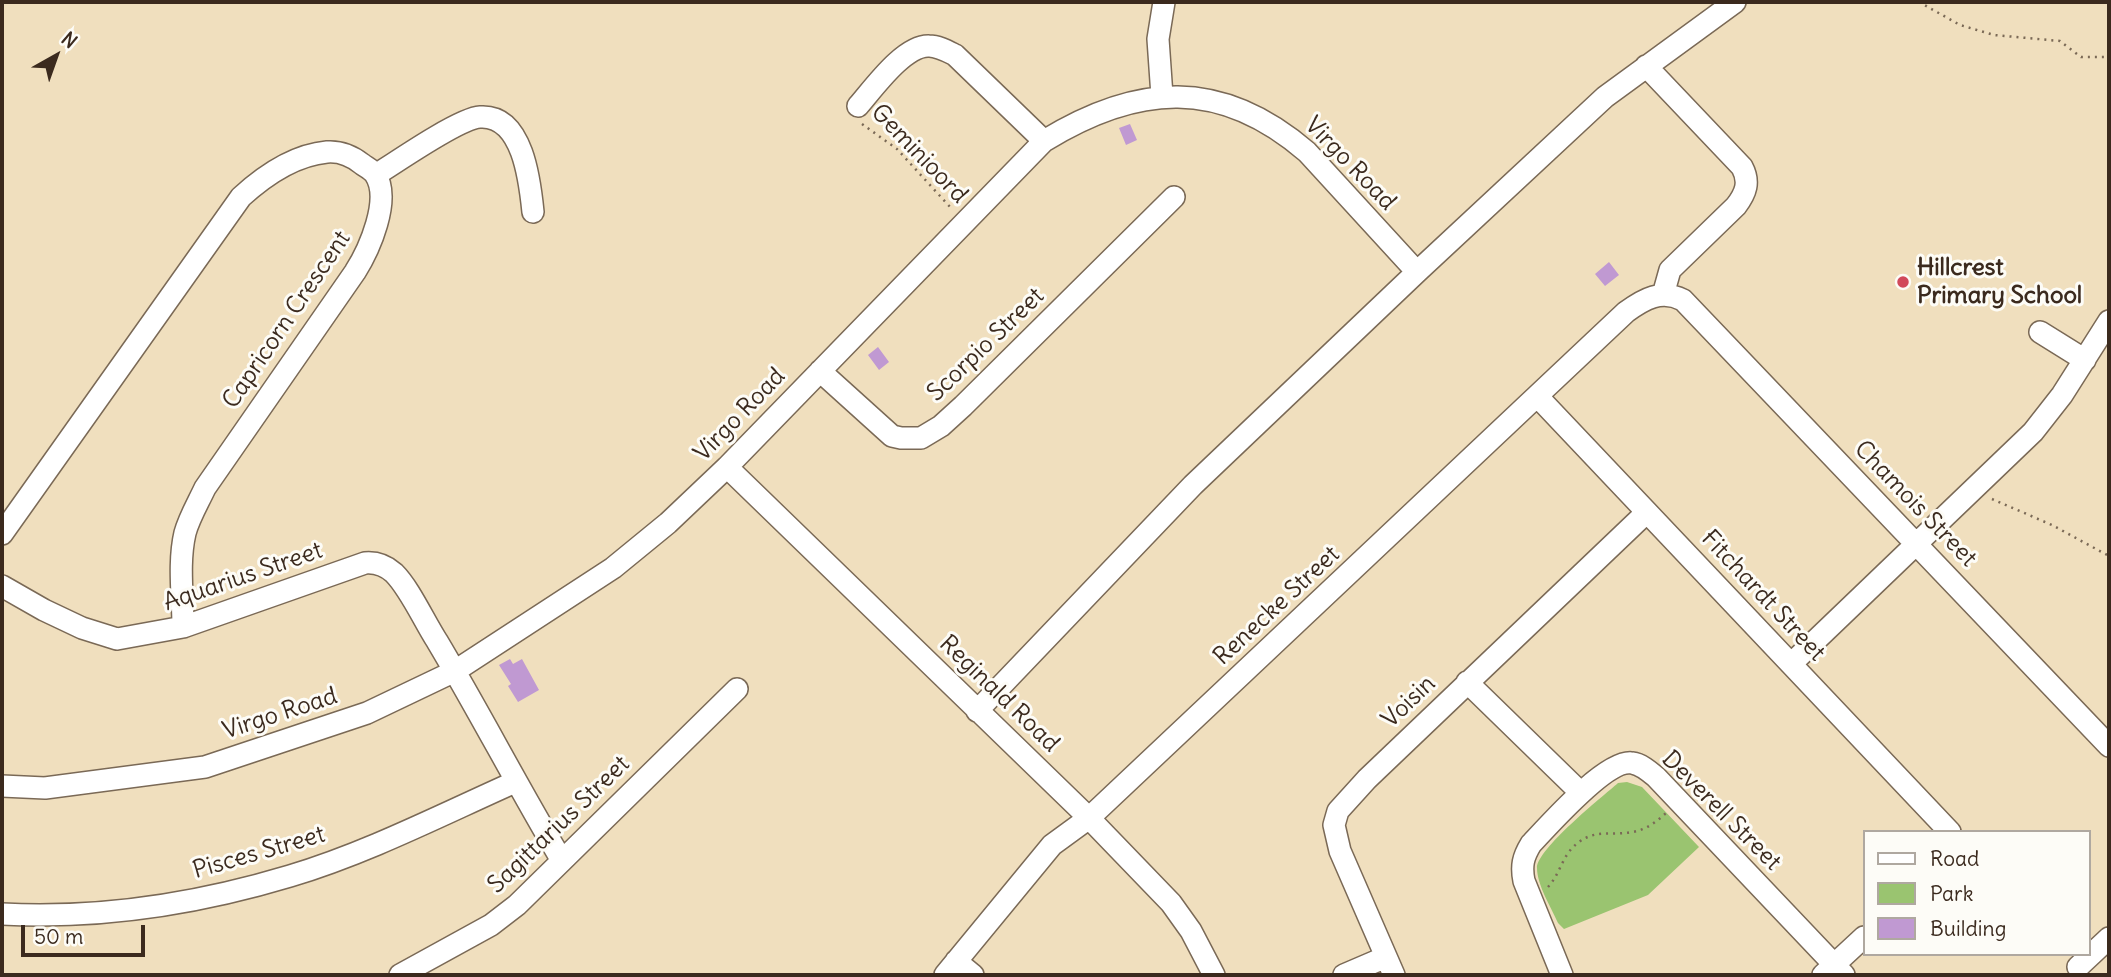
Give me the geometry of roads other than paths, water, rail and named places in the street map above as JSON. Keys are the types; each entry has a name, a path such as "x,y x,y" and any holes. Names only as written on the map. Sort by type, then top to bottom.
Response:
{"street":[{"path":"1162,96 1158,39 1164,2"},
{"path":"977,711 1194,485 1417,272 1605,97 1735,2"},
{"path":"858,106 891,69 915,50 926,46 939,48 955,55 1044,141"},
{"path":"1646,66 1742,167 1747,180 1743,197 1736,206 1670,270 1673,298"},
{"name":"Virgo Road","path":"2,786 45,788 205,767 367,713 455,671 613,568 668,523 727,467 1044,141 1098,111 1162,96 1226,103 1263,119 1307,152 1417,272"},
{"path":"2,534 241,197 270,174 305,158 327,152 343,153 355,158 376,174 468,119 489,118 505,126 517,141 530,184 533,212"},
{"name":"Capricorn Crescent","path":"183,627 182,559 185,534 191,517 205,488 368,252 379,218 380,191 376,174"},
{"name":"Scorpio Street","path":"820,370 892,436 921,438 941,426 964,405 1174,197"},
{"name":"Renecke Street","path":"951,968 1052,845 1089,818 1626,312 1653,295 1673,298"},
{"name":"Chamois Street","path":"1673,298 1917,544 2109,746"},
{"path":"1791,664 2034,432 2109,321"},
{"path":"2040,332 2085,360"},
{"name":"Fitchardt Street","path":"1538,397 1948,830"},
{"name":"Reginald Road","path":"727,467 1089,818 1171,903 1191,932 1214,975"},
{"name":"Voisin","path":"1390,966 1340,851 1334,825 1338,811 1367,779 1467,682 1647,512"},
{"name":"Aquarius Street","path":"2,586 82,628 117,639 183,627 365,563 376,562 400,580 455,671"},
{"path":"455,671 515,782 561,859"},
{"path":"1467,682 1581,793"},
{"name":"Sagittarius Street","path":"400,975 491,925 517,905 737,689"},
{"name":"Deverell Street","path":"1562,975 1529,895 1521,866 1531,844 1581,793 1612,767 1631,762 1647,770 1678,801 1834,972"},
{"name":"Pisces Street","path":"2,914 113,912 179,903 290,876 365,849 515,782"},
{"path":"2090,954 2109,938"},
{"path":"1834,972 1862,939"},
{"path":"1344,975 1390,966"},
{"path":"951,968 973,975"}],"place":[{"name":"Hillcrest Primary School","path":"1903,282"}]}
